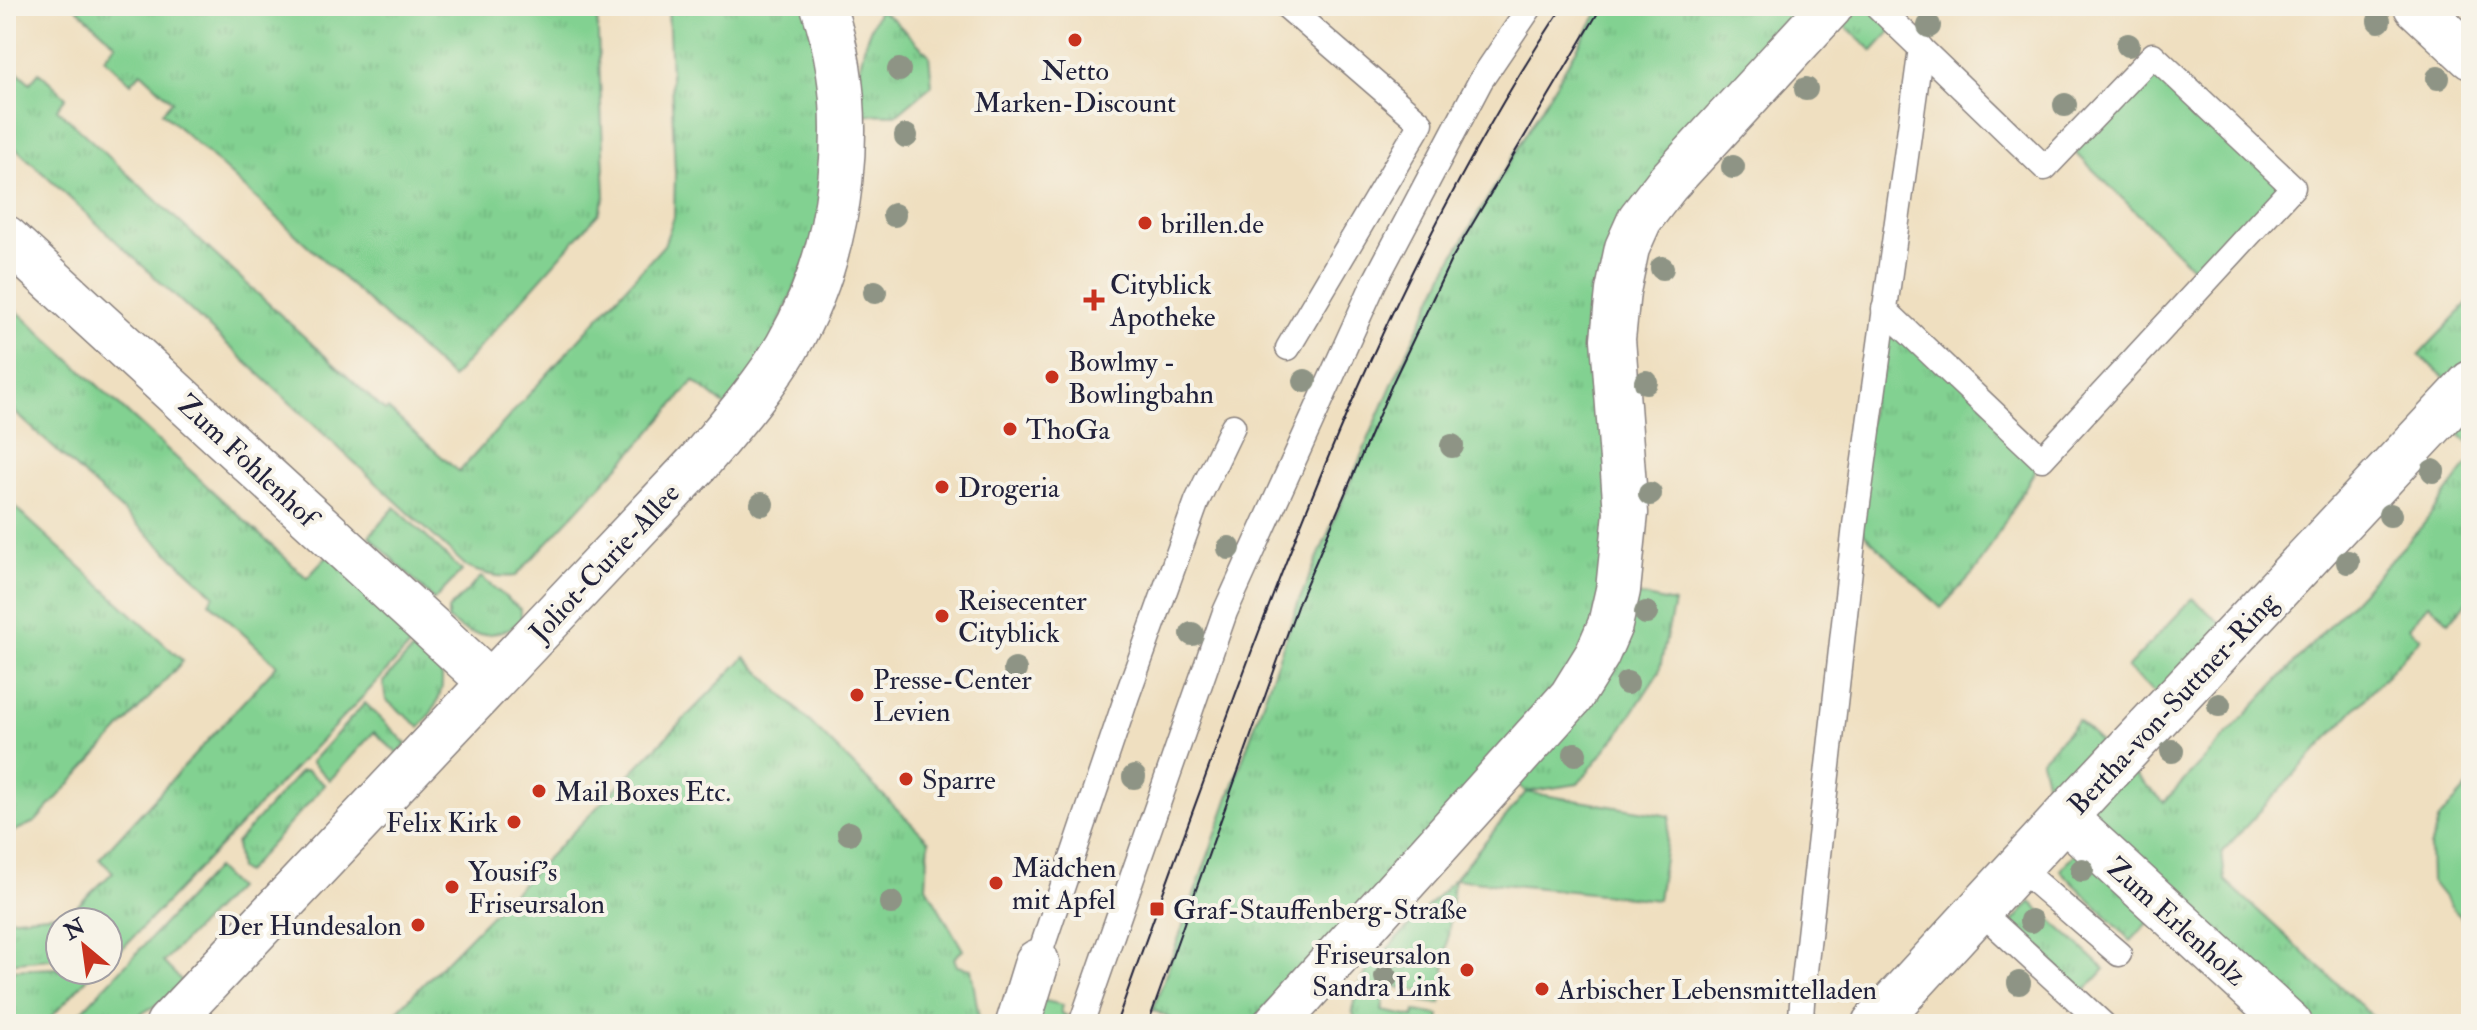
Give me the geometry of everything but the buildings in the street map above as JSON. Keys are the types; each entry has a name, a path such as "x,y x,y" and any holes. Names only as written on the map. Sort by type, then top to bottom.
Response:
{"street":[{"name":"Joliot-Curie-Allee","path":"168,1024 698,463 745,407 786,348 817,288 837,207 842,142 838,67 833,33 823,6"},
{"path":"1276,1024 1571,697 1597,655 1610,625 1618,590 1626,513 1613,339 1627,248 1640,219 1667,184 1831,6"},
{"path":"2416,6 2471,57"},
{"name":"Zum Fohlenhof","path":"6,238 490,682"},
{"name":"Bertha-von-Suttner-Ring","path":"1874,1024 2471,383"},
{"name":"Zum Erlenholz","path":"2064,817 2290,1024"},
{"path":"1018,1024 1037,962"}],"lane":[{"path":"1286,6 1421,123 1288,348"},
{"path":"1081,1024 1225,612 1374,283 1481,80 1531,6"},
{"path":"1877,6 2045,168 2153,55 2293,187 2042,459 1884,309"},
{"path":"1808,1024 1801,1017 1817,851 1835,719 1855,525 1921,48"},
{"path":"1037,962 1197,501 1233,426"},
{"path":"2018,867 2119,954"},
{"path":"1979,910 2103,1024"}],"green space":[{"path":"74,6 593,6 597,11 605,196 599,213 452,378 162,112 172,101 141,72 131,83 104,58 116,44"},
{"path":"668,6 823,6 840,186 738,416 694,381 516,576 491,575 467,567 6,139 6,61 30,83 39,72 66,97 57,109 385,411 388,409 459,472 664,245 674,217 675,174"},
{"path":"1602,6 1914,6 1873,51 1828,11 1640,219 1618,591 1674,603 1659,672 1619,733 1578,784 1526,792 1505,772 1333,935 1249,1024 1181,1024 1153,1010 1299,601 1393,382 1451,260"},
{"path":"879,10 893,19 929,55 932,85 896,115 859,114 861,60"},
{"path":"2153,55 2293,187 2206,281 2068,145"},
{"path":"2471,300 2471,446 2440,416 2461,392 2419,355"},
{"path":"6,301 307,578 339,544 428,626 124,947 124,906 77,906 113,872 99,859 277,665 209,602 214,595 6,404"},
{"path":"1884,309 2042,459 1977,569 1941,608 1855,525"},
{"path":"2471,461 2471,598 2449,622 2429,604 2409,627 2421,638 2222,852 2225,880 2381,1024 2290,1024 2163,907 2131,941 2060,870 2074,854 2116,854 2049,793 2041,760 2078,721 2164,802 2419,530"},
{"path":"6,499 183,661 35,822 6,835"},
{"path":"395,507 462,571 434,600 369,536"},
{"path":"481,577 521,610 521,620 511,628 478,634 465,631 448,620 448,610"},
{"path":"2193,598 2234,636 2169,705 2127,668"},
{"path":"419,643 437,658 442,679 440,696 420,727 386,700 383,682"},
{"path":"745,657 929,841 926,886 963,950 954,958 957,966 971,969 980,1024 384,1024"},
{"path":"365,703 407,744 398,754 374,732 330,780 311,762"},
{"path":"301,771 307,771 325,785 245,873 239,869 236,843"},
{"path":"2471,783 2471,926 2463,921 2431,881 2430,848 2439,819"},
{"path":"1526,792 1670,816 1658,900 1454,879"},
{"path":"216,868 236,888 163,962 184,983 173,995 124,1024 70,1024 106,986 124,986 124,966"},
{"path":"1454,879 1441,1004 1420,1001 1421,991 1386,985 1382,1011 1414,1017 1415,1011 1439,1015 1439,1021 1468,1024 1357,1024 1352,1010 1358,986 1370,967"},
{"path":"2031,902 2105,969 2077,1000 2009,926"},
{"path":"44,915 44,959 6,963 6,919"},
{"path":"44,969 44,986 80,986 45,1024 6,1024 6,970"},
{"path":"1041,1000 1063,1005 1061,1013 1071,1018 1069,1024 1034,1024"}],"tram line":[{"path":"1116,1024 1256,639 1331,451 1413,269 1459,180 1563,6"},
{"path":"1148,1024 1299,601 1393,382 1451,260 1602,6"}],"place":[{"name":"Netto Marken-Discount","path":"1075,40"},
{"name":"brillen.de","path":"1145,223"},
{"name":"Cityblick Apotheke","path":"1094,300"},
{"name":"Bowlmy - Bowlingbahn","path":"1052,377"},
{"name":"ThoGa","path":"1010,429"},
{"name":"Drogeria","path":"942,487"},
{"name":"Reisecenter Cityblick","path":"942,616"},
{"name":"Presse-Center Levien","path":"857,695"},
{"name":"Sparre","path":"906,779"},
{"name":"Mail Boxes Etc.","path":"539,791"},
{"name":"Felix Kirk","path":"514,822"},
{"name":"Mädchen mit Apfel","path":"996,883"},
{"name":"Yousif's Friseursalon","path":"452,887"},
{"name":"Graf-Stauffenberg-Straße","path":"1157,909"},
{"name":"Der Hundesalon","path":"418,925"},
{"name":"Friseursalon Sandra Link","path":"1467,970"},
{"name":"Arbischer Lebensmittelladen","path":"1542,989"}]}
